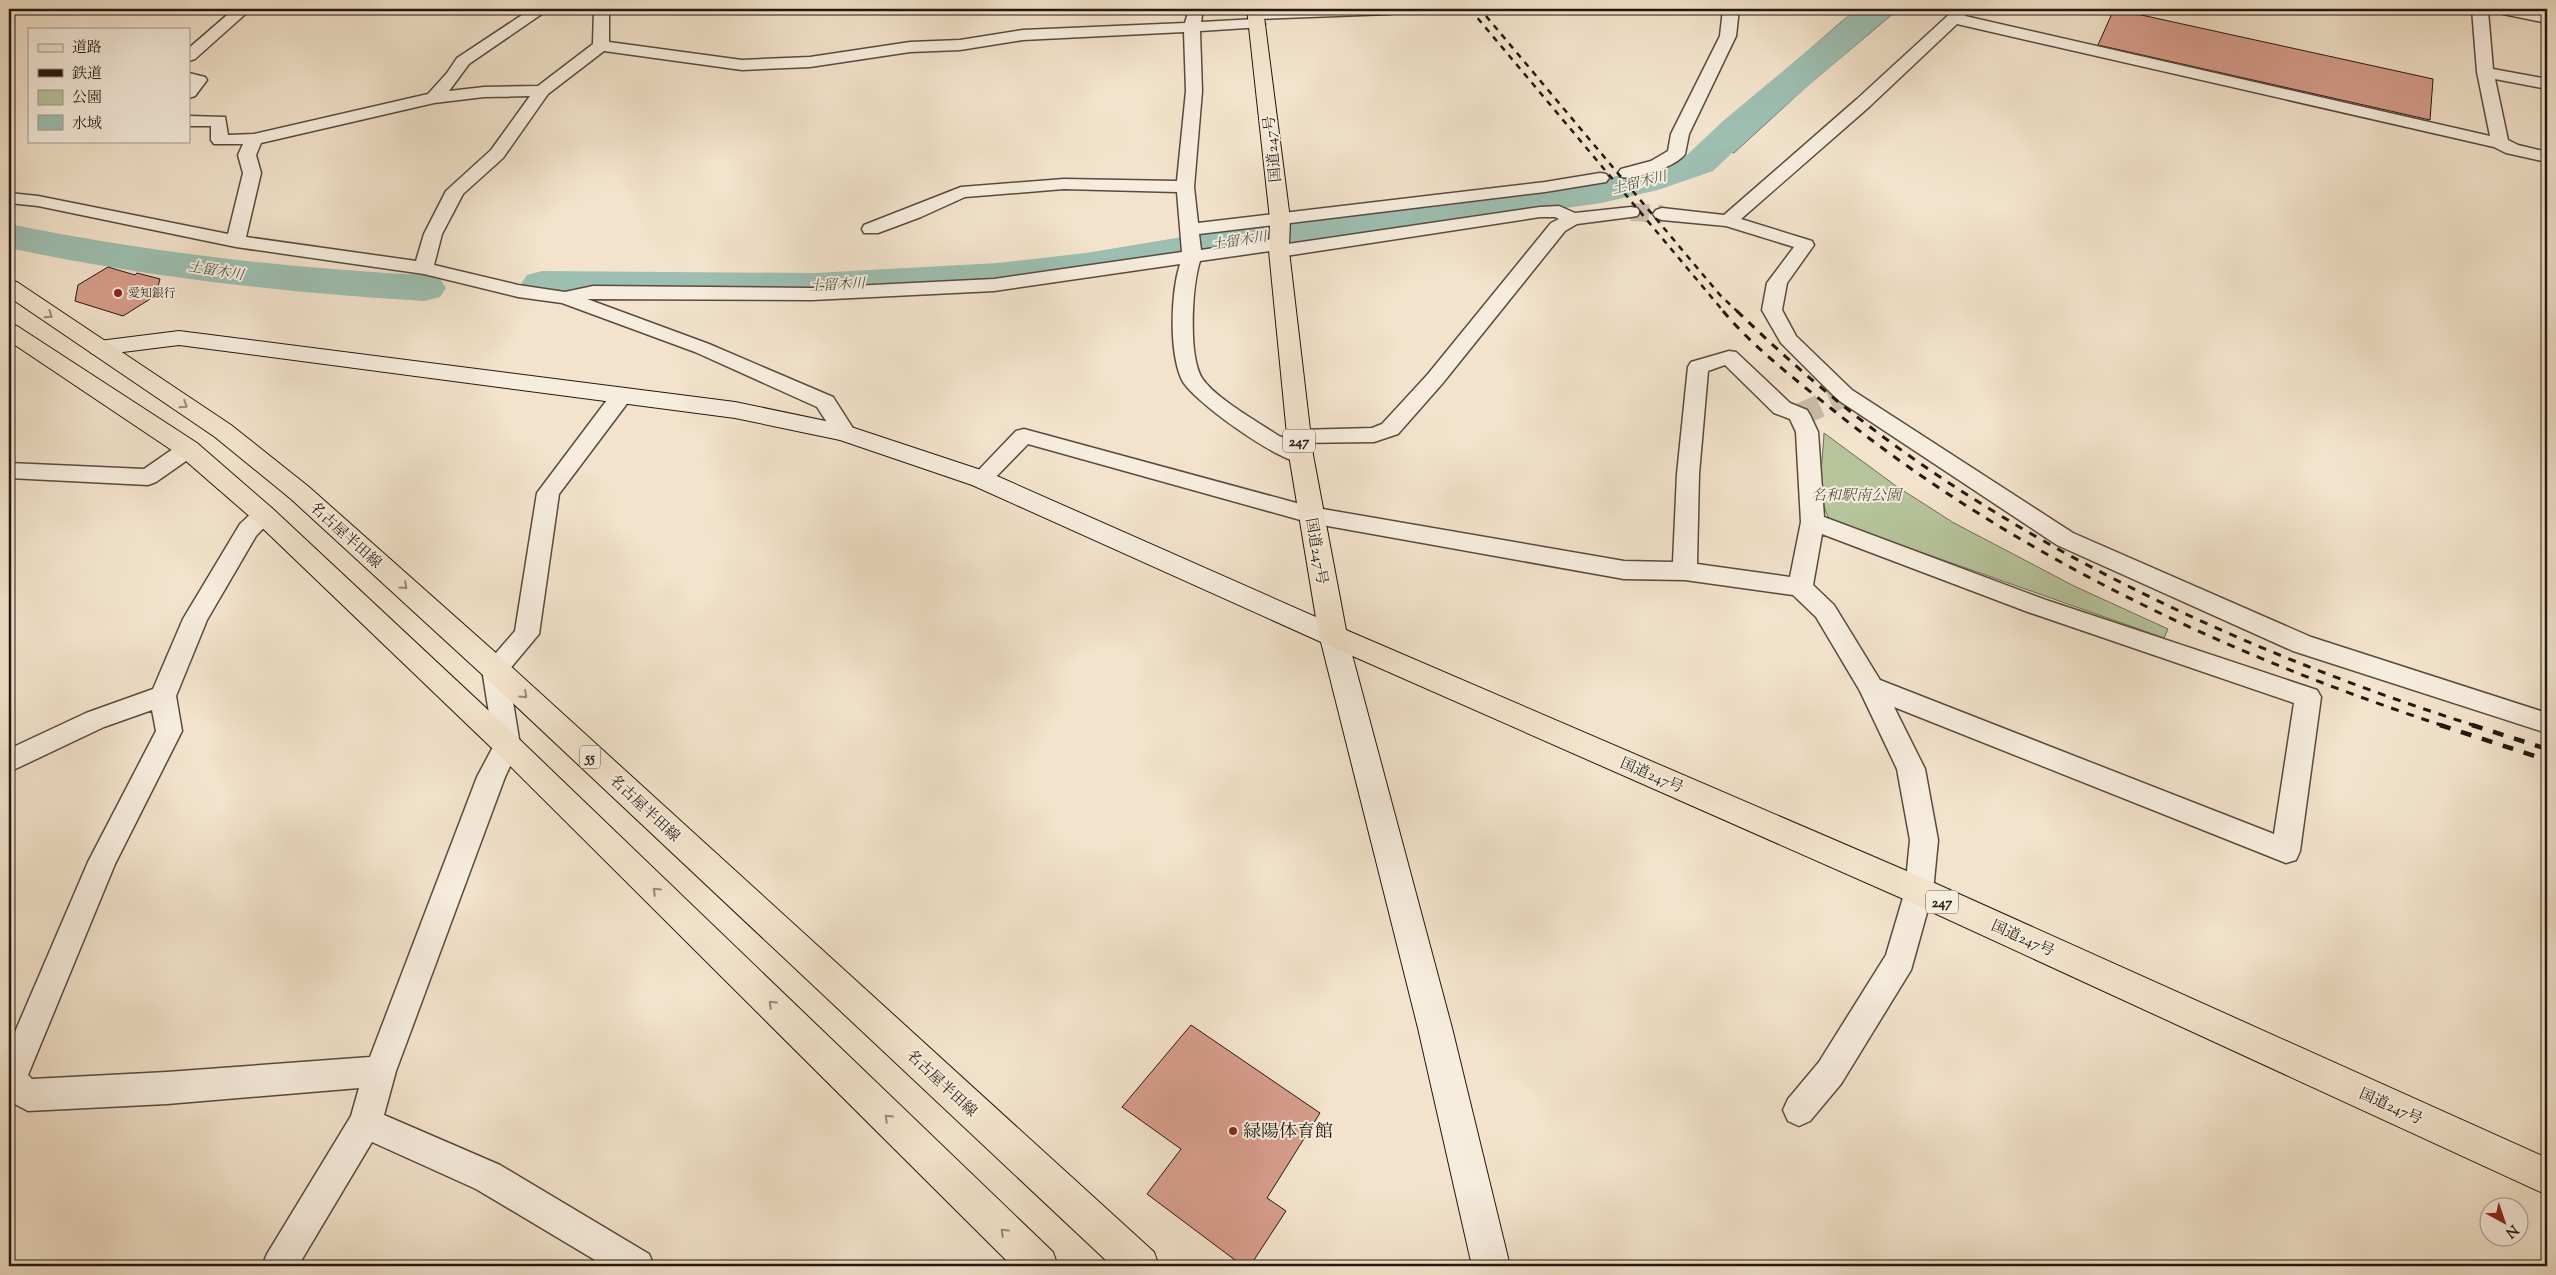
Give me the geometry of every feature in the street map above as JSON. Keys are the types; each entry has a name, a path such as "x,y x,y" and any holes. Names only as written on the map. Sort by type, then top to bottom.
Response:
{"main road":[{"name":"国道247号","path":"1256,16 1280,234 1300,446 1333,636 1919,891 2547,1177"},
{"name":"名古屋半田線","path":"9,287 223,431 273,471 495,669 1140,1266"},
{"path":"9,331 188,450 264,515 508,744 1039,1266"}],"street":[{"path":"190,55 243,9"},
{"path":"434,98 454,76 463,60 542,9"},
{"path":"601,46 602,9"},
{"path":"1196,9 1192,27 1194,91 1185,187 1192,255 1185,278 1183,340 1191,378 1204,394 1271,441 1300,446 1374,435 1390,429 1435,380 1558,227 1572,219 1631,212"},
{"path":"424,268 433,234 455,191 498,154 542,91 601,46 742,65 776,64 810,62 910,48 960,45 1023,35 1192,27 1256,16 1390,9"},
{"path":"1627,173 1657,165 1676,154 1680,134 1728,36 1732,9"},
{"path":"2480,9 2485,72 2500,143"},
{"path":"2494,9 2547,18"},
{"path":"1728,221 1863,102 1958,14 2500,143 2512,149 2547,157"},
{"path":"2485,72 2547,84"},
{"path":"190,78 199,80 190,92"},
{"path":"190,121 219,121 220,140 254,139 434,98 484,92 542,91"},
{"path":"236,241 252,173 247,155 254,139"},
{"path":"566,298 593,292 812,294 994,285 1090,273 1192,255 1280,234 1600,178"},
{"path":"872,229 961,192 1064,184 1185,187"},
{"path":"9,198 38,200 236,241 424,268 518,292 566,298 702,348 825,402 845,433"},
{"path":"1190,232 1280,234 1559,211 1572,219"},
{"path":"1662,214 1728,221 1804,246 1777,283 1772,310 1788,340 1845,395 2065,539 2302,644 2547,724"},
{"path":"99,348 179,338 621,397 735,410 845,433 981,479 1333,636 1435,1028 1491,1266"},
{"path":"1685,572 1688,474 1698,367 1729,357 1782,408 1799,415 1806,432 1813,522 1800,587"},
{"path":"279,1266 365,1123 380,1070 491,777 508,744 495,669 526,634 548,493 621,397"},
{"path":"981,479 1024,436 1311,515 1624,570 1685,572 1800,587 1825,610 1871,687 1910,769 1924,840 1919,891 1900,960 1830,1073 1799,1110"},
{"path":"9,471 148,477 188,450"},
{"path":"264,515 248,530 195,619 163,696 169,731 102,862 12,1075 15,1087 28,1095 167,1088 380,1070"},
{"path":"1813,522 2038,606 2308,697 2286,851 1871,687"},
{"path":"9,761 94,720 163,696"},
{"path":"365,1123 488,1177 636,1266"}],"green space":[{"name":"名和駅南公園","path":"1824,433 1896,486 1954,523 2074,586 2168,629 2164,638 1830,520 1825,510 1821,489"}],"water":[{"path":"1856,9 1893,9 1895,12 1806,87 1734,153 1703,142"}],"building":[{"path":"2114,9 2433,79 2430,120 2098,45"},
{"name":"愛知銀行","path":"108,267 135,275 137,273 160,279 155,296 123,316 75,301 78,285"},
{"name":"緑陽体育館","path":"1191,1025 1320,1113 1267,1198 1286,1211 1250,1266 1243,1266 1147,1194 1181,1149 1122,1107"}],"waterway":[{"name":"土留木川","path":"542,284 815,286 998,275 1086,265 1266,235 1327,230 1601,191 1658,179 1700,163 1736,129 1854,29 1872,9"},
{"name":"土留木川","path":"9,236 112,256 216,271 320,282 425,288"}],"tunnel":[{"path":"1631,212 1662,214"},
{"path":"1799,415 1845,395"}],"railway":[{"path":"1470,9 1724,312"},
{"path":"1486,16 1720,295 1738,312"},
{"path":"1723,311 1775,363 1902,462 1974,510 2048,555 2202,633 2281,667 2362,698 2444,726"},
{"path":"1737,311 1825,391 1925,467 1998,514 2074,558 2152,598 2232,635 2313,669 2476,726"},
{"path":"2440,725 2547,760"},
{"path":"2472,725 2547,749"}],"place":[{"name":"愛知銀行","path":"118,293"},
{"name":"緑陽体育館","path":"1233,1131"}]}
